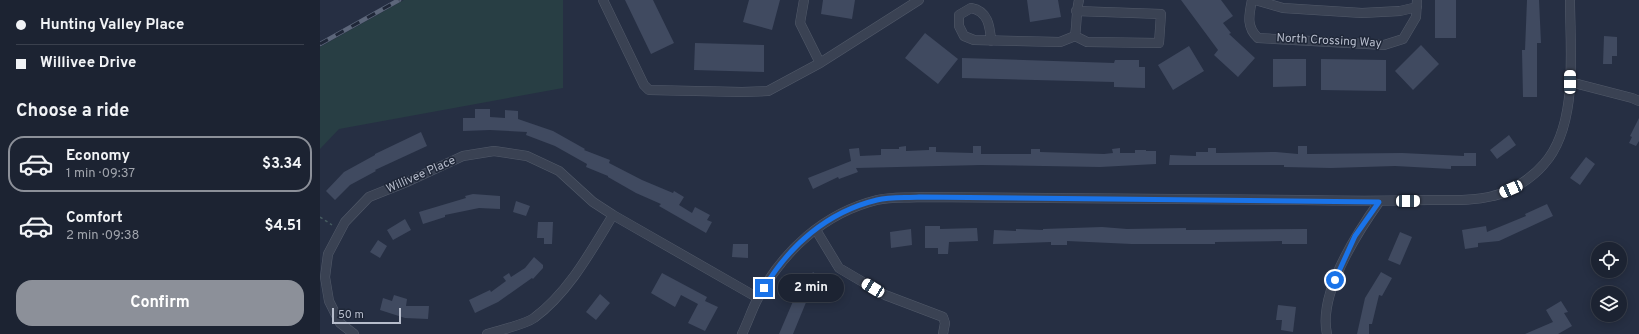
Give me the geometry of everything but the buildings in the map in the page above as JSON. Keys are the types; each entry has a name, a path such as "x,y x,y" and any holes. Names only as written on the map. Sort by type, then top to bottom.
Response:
{"street":[{"path":"603,0 644,85 649,90 742,92 768,91 820,63 919,0"},
{"path":"804,0 800,23 820,63"},
{"path":"1075,36 1078,21 1076,11 1079,0"},
{"name":"North Crossing Way","path":"1252,0 1249,19 1250,27 1258,38 1384,45 1403,40 1416,17 1417,3 1400,11 1362,13 1283,8 1255,0"},
{"path":"742,334 758,298 776,267 790,250 837,215 877,200 896,198 1098,198 1379,202 1468,200 1494,196 1511,189 1533,174 1545,163 1555,148 1566,118 1570,82 1570,0"},
{"path":"991,41 1060,42 1075,36 1087,42 1159,43 1161,14 1076,11"},
{"path":"1570,82 1639,101"},
{"name":"Willivee Place","path":"354,334 340,323 332,307 325,277 328,254 345,222 369,197 409,181 463,156 494,151 527,156 559,171 593,202 613,215 758,298"},
{"path":"1327,334 1327,307 1335,280 1355,236 1379,202"},
{"path":"488,334 533,318 561,292 578,270 613,215"},
{"path":"816,230 839,268 885,295 943,317 946,323 944,334"}],"path":[{"path":"320,217 341,230"}],"green space":[{"path":"404,0 563,0 563,88 339,129 320,149 320,47"}],"railway":[{"path":"320,44 399,0"}],"route":[{"path":"764,288 776,267 790,250 837,215 877,200 919,197 1379,202 1355,236 1335,280"}]}
